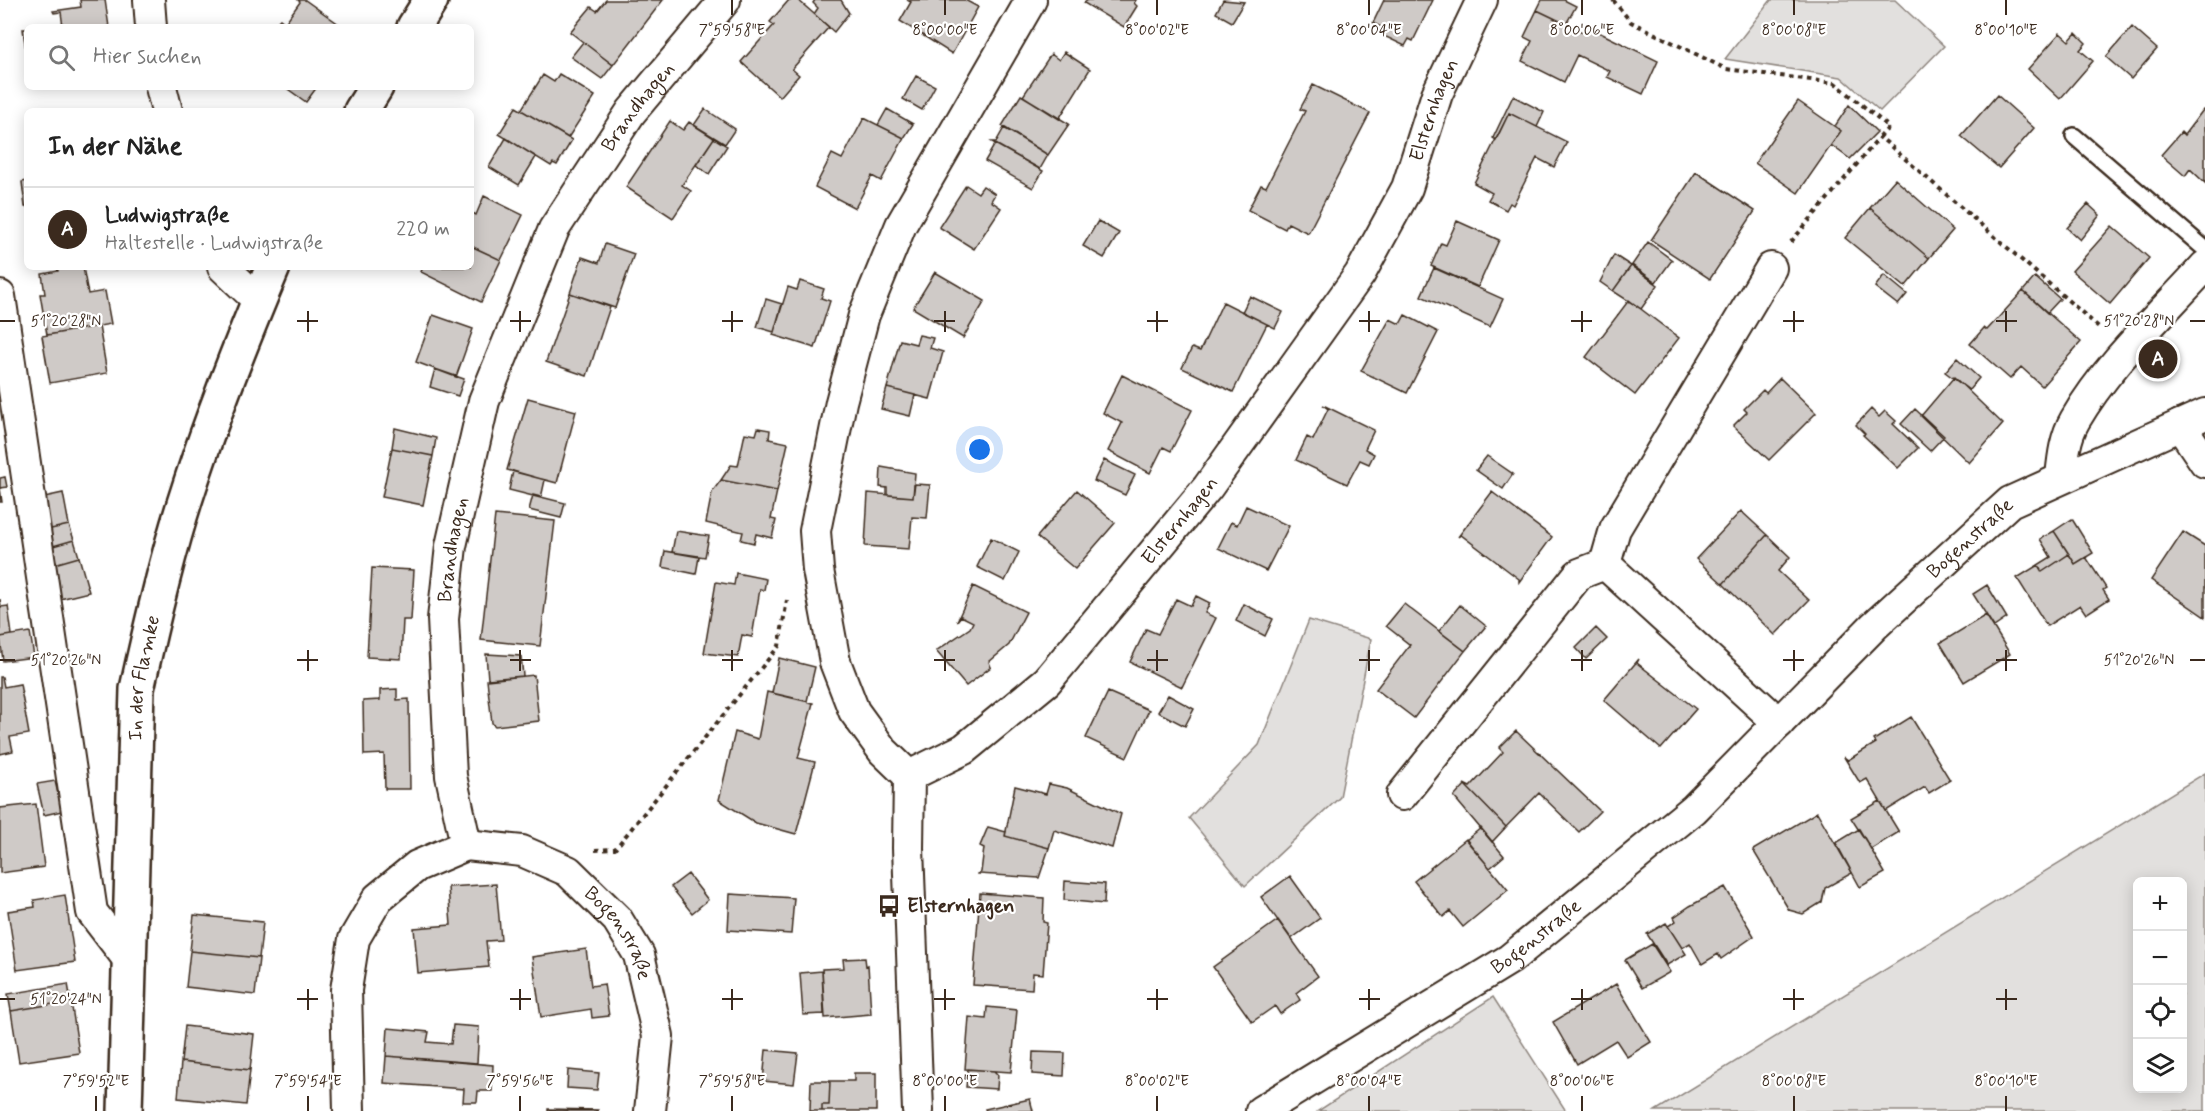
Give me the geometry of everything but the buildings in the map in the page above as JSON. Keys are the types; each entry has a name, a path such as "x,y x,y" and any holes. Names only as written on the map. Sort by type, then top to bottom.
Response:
{"main road":[{"path":"416,24 431,0"},
{"path":"363,108 374,90"},
{"name":"In der Flamke","path":"125,1111 131,963 132,817 137,688 151,626 189,485 272,270"}],"street":[{"path":"149,0 151,24"},
{"name":"Brandhagen","path":"466,845 451,776 443,619 452,546 484,401 554,229 632,112 725,0"},
{"path":"918,1111 908,848 909,776 883,751 854,711 835,662 818,570 815,531 841,402 864,315 901,225 1031,0"},
{"name":"Elsternhagen","path":"909,776 964,749 1047,681 1208,487 1360,274 1407,188 1437,94 1482,0"},
{"path":"162,90 166,108"},
{"path":"2061,477 2064,451 2074,421 2125,354 2205,266"},
{"path":"1605,564 1615,529 1771,268"},
{"path":"226,270 259,301"},
{"path":"0,296 92,912 131,963"},
{"path":"2193,419 2205,462"},
{"name":"Bogenstraße","path":"1261,1111 1510,959 1694,809 1874,626 2010,502 2193,419"},
{"path":"1605,564 1779,723"},
{"path":"1402,795 1579,574 1605,564"},
{"path":"349,1111 346,990 354,939 378,898 417,866 466,845"},
{"name":"Bogenstraße","path":"466,845 522,851 568,871 617,918 639,954 658,1036 650,1111"}],"lane":[{"path":"2074,136 2205,249"}],"path":[{"path":"1613,0 1631,22 1726,69 1835,83 1889,127 1771,268"},
{"path":"1880,137 2082,312 2125,354"},
{"path":"615,849 779,646 789,590 818,570"}],"shaded area":[{"path":"1771,0 1895,0 1944,46 1880,111 1841,77 1725,59"},
{"path":"1309,620 1371,639 1340,797 1245,886 1189,818 1259,745"},
{"path":"2205,773 2205,1111 1655,1111"},
{"path":"1493,997 1566,1111 1318,1111"}],"place":[{"name":"Ludwigstraße","path":"2158,359"},
{"name":"Elsternhagen","path":"889,906"}]}
